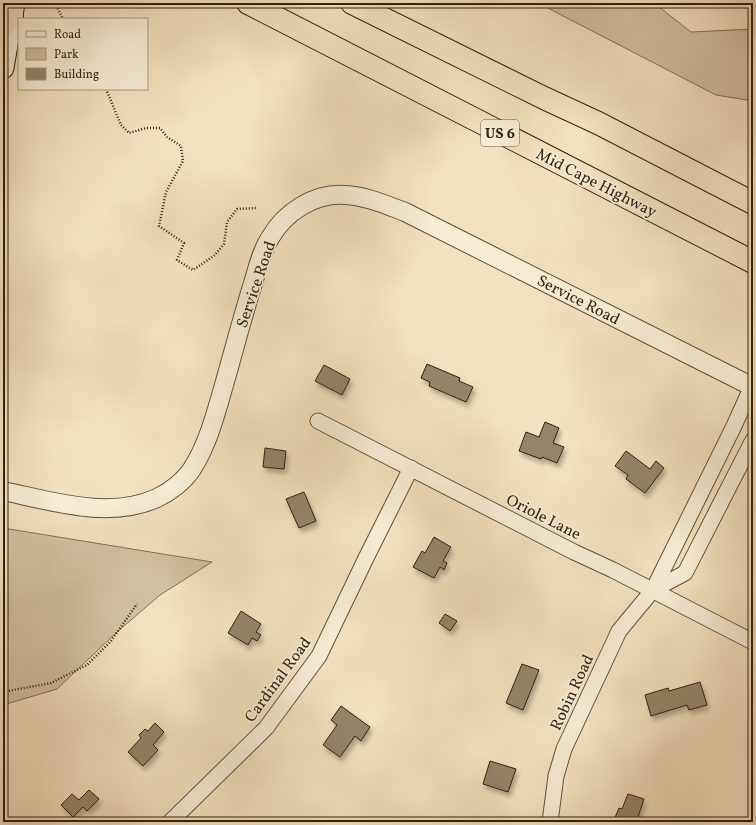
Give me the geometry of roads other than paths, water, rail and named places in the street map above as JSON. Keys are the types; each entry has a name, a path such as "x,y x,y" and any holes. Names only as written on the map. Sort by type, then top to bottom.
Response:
{"highway":[{"name":"Mid Cape Highway","path":"248,3 753,262"},
{"path":"352,3 544,98 598,122 753,204"}],"main road":[{"path":"3,68 10,15"}],"street":[{"name":"Service Road","path":"3,491 74,505 110,508 126,506 156,498 170,491 191,470 199,457 211,427 251,287 269,238 285,218 296,209 307,203 331,195 356,196 405,212 753,386"},
{"name":"Robin Road","path":"550,822 556,776 564,749 619,631 653,590 753,386"},
{"name":"Oriole Lane","path":"318,421 753,642"},
{"name":"Robin Road","path":"653,590 685,573 753,440"},
{"name":"Cardinal Road","path":"170,822 266,728 320,656 366,558 411,468"}]}
